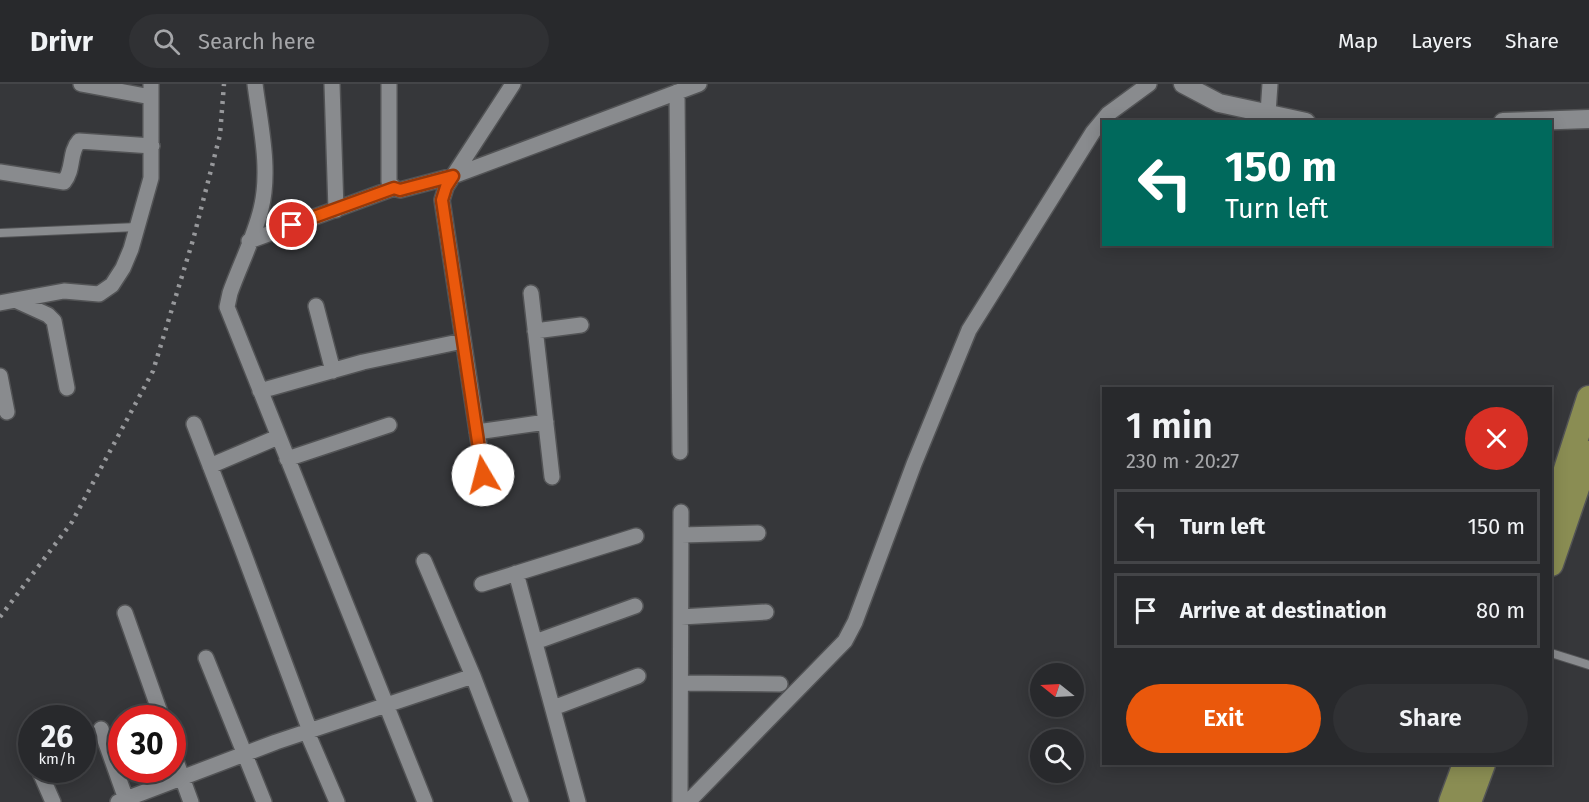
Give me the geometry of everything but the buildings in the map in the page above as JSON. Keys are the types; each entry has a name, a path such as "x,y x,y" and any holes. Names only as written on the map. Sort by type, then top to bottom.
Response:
{"main road":[{"path":"1552,513 1589,398"},
{"path":"1552,561 1589,453"},
{"path":"1451,802 1465,765"},
{"path":"1469,802 1483,765"}],"street":[{"path":"8,302 64,291 94,294 105,292 123,268 137,227 151,178 151,90 81,84"},
{"path":"255,84 265,188 261,210 227,307 425,802"},
{"path":"332,84 336,210"},
{"path":"389,84 389,182 394,188 400,190 453,176 699,84"},
{"path":"487,497 442,200 446,187 513,84"},
{"path":"1103,120 1149,84"},
{"path":"1183,84 1219,103 1298,120"},
{"path":"1268,113 1270,84"},
{"path":"677,92 680,452"},
{"path":"1546,120 1589,118"},
{"path":"688,802 845,641 855,622 914,464 969,330 1102,121"},
{"path":"0,172 64,182 68,177 75,146 79,141 152,146"},
{"path":"249,241 394,188"},
{"path":"531,293 552,477"},
{"path":"8,302 48,315 54,321 67,388"},
{"path":"316,306 333,371"},
{"path":"535,332 581,325"},
{"path":"260,392 333,371 463,341"},
{"path":"0,376 7,412"},
{"path":"477,432 546,422"},
{"path":"194,424 308,731 337,802"},
{"path":"287,459 389,425"},
{"path":"210,466 278,437"},
{"path":"680,802 681,512"},
{"path":"681,535 758,533"},
{"path":"482,584 636,536"},
{"path":"424,561 473,676 521,802"},
{"path":"516,573 579,802"},
{"path":"535,642 635,606"},
{"path":"125,612 157,705"},
{"path":"681,617 766,612"},
{"path":"206,658 264,802"},
{"path":"186,776 308,731 473,676"},
{"path":"553,708 638,676"},
{"path":"681,683 780,684"},
{"path":"101,729 124,801 169,783"},
{"path":"45,783 53,802"},
{"path":"184,783 191,802"}],"lane":[{"path":"0,233 137,227"},
{"path":"1552,653 1589,665"}],"railway":[{"path":"0,617 72,522 153,371 193,240 220,135 224,84"}],"route":[{"path":"292,225 394,188 400,190 453,176 443,193 442,200 483,475"}]}
